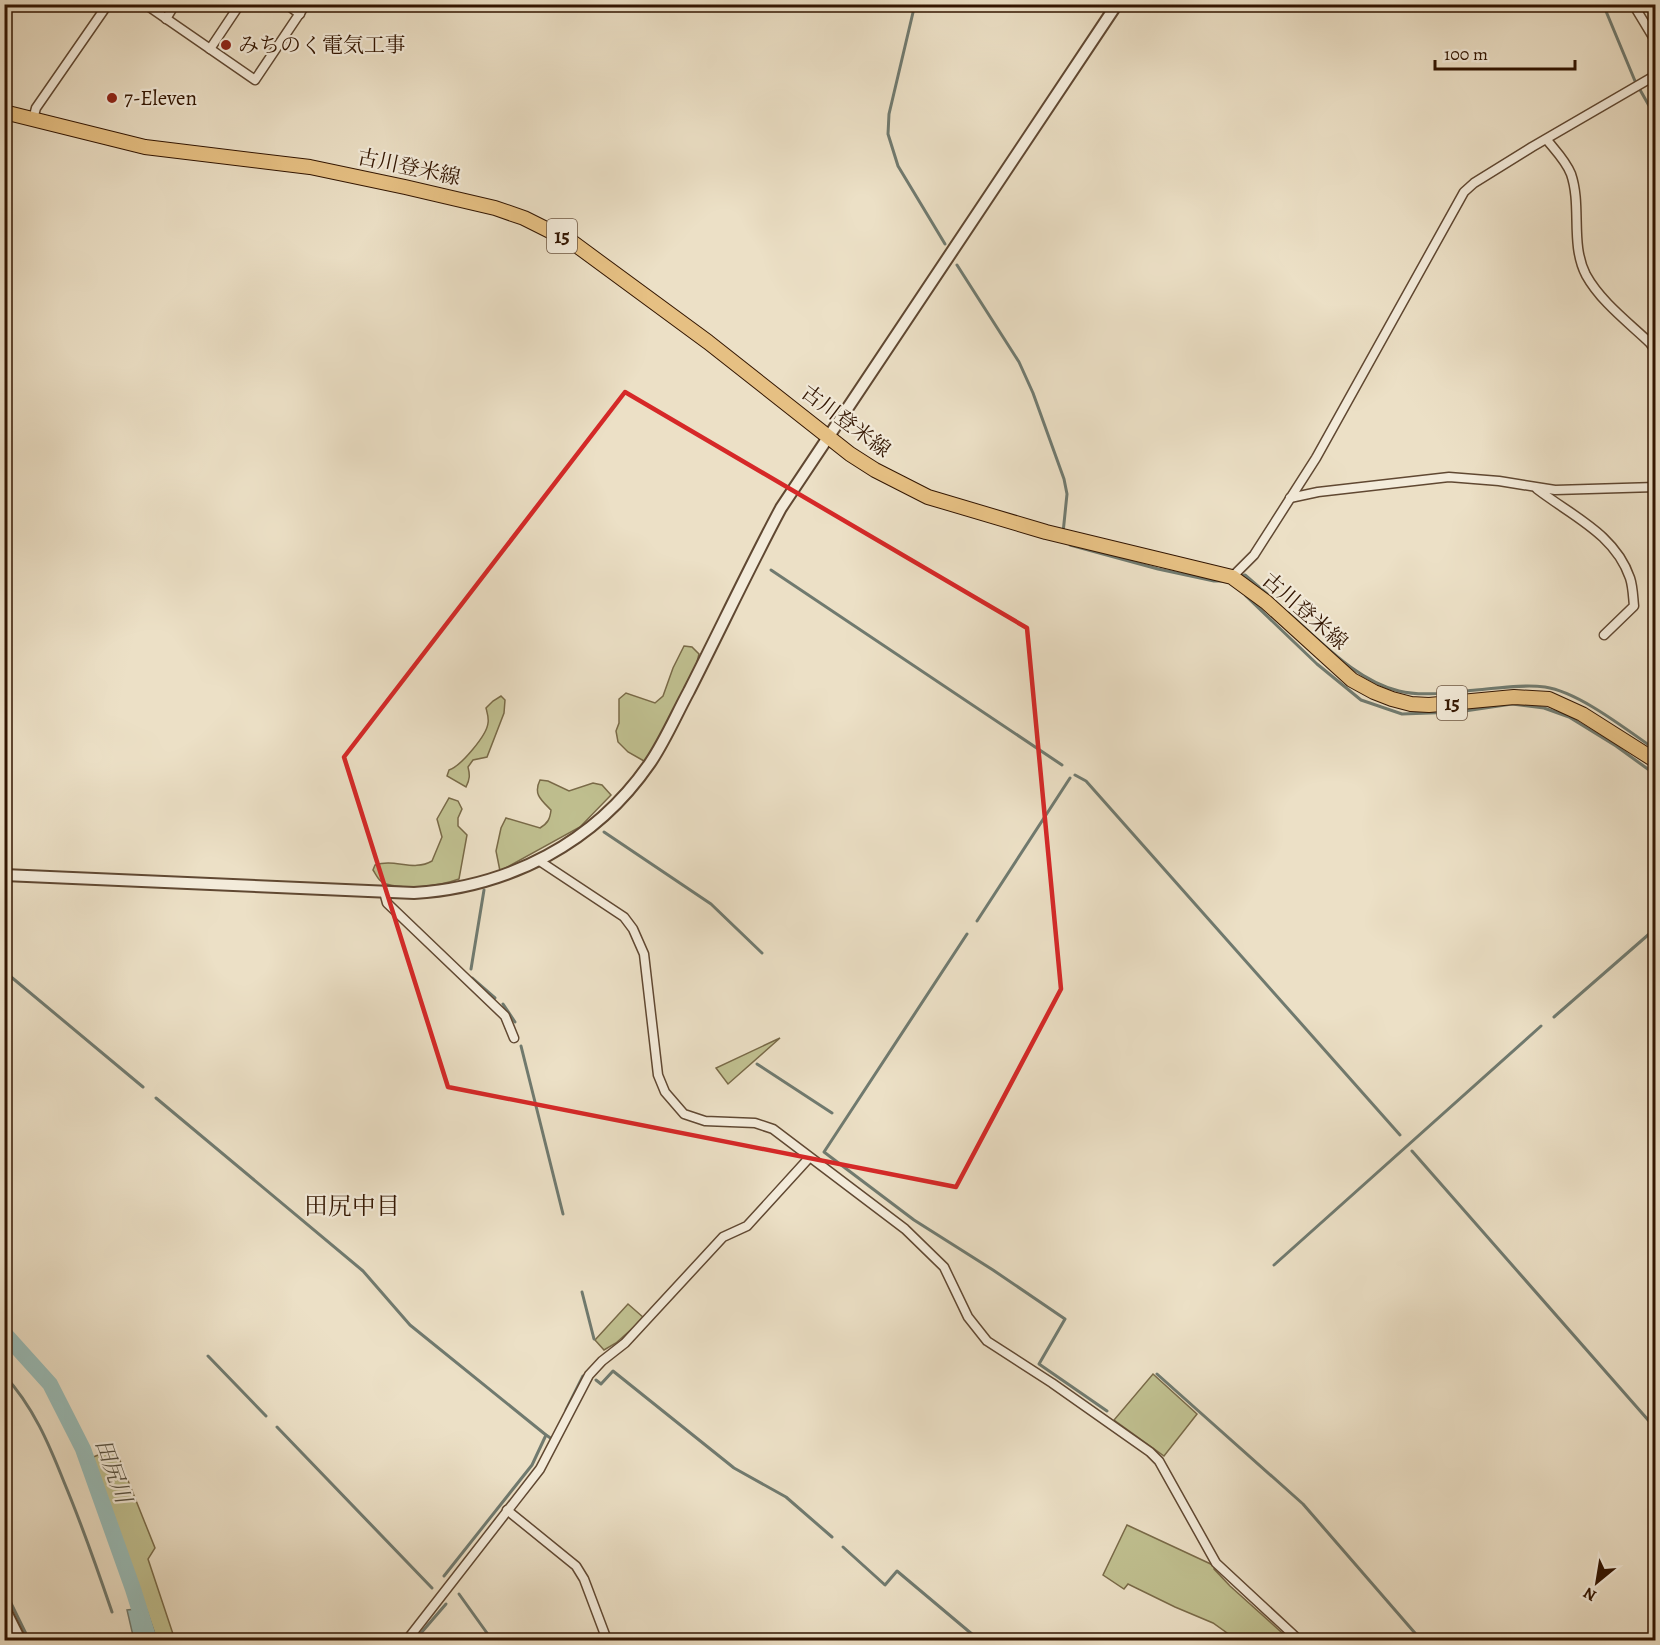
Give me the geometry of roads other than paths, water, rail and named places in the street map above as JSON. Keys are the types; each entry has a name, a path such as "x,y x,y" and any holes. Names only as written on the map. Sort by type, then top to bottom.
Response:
{"main road":[{"name":"古川登米線","path":"4,112 145,147 310,167 495,208 524,218 572,242 708,342 875,470 928,497 1046,532 1232,577 1266,602 1352,680 1374,692 1411,704 1429,705 1514,697 1549,699 1582,714 1656,761"}],"street":[{"path":"33,119 36,108 108,4"},
{"path":"145,4 255,80 306,4"},
{"path":"166,19 175,4"},
{"path":"210,49 240,4"},
{"path":"286,4 300,14"},
{"path":"4,875 414,893 488,881 560,849 588,830 620,799 650,763 710,651 755,556 781,508 1117,4"},
{"path":"1633,4 1656,42"},
{"path":"1232,577 1254,555 1321,448 1464,192 1474,183 1656,75"},
{"path":"1547,140 1563,159 1571,174 1576,197 1578,252 1585,273 1599,294 1650,343 1656,352"},
{"path":"1290,498 1317,492 1449,477 1499,481 1554,490 1656,487"},
{"path":"1534,487 1599,531 1621,558 1631,580 1634,606 1604,635"},
{"path":"538,860 624,917 633,929 644,954 658,1075 665,1092 684,1114 705,1121 764,1125 773,1129 905,1229 944,1267 968,1317 987,1341 1052,1383 1150,1452 1159,1461 1216,1563 1299,1641"},
{"path":"384,892 387,903 505,1016 514,1038"},
{"path":"407,1641 540,1469 589,1375 602,1360 631,1337 723,1237 747,1226 809,1158"},
{"path":"507,1510 576,1566 584,1579 607,1641"},
{"path":"4,1608 20,1641"}],"water":[{"path":"146,1608 157,1640 134,1640 127,1610"}],"waterway":[{"path":"915,4 889,114 888,134 898,166 945,244"},
{"path":"1603,4 1635,81 1656,118"},
{"path":"957,265 1019,362 1033,393 1064,479 1067,494 1063,533"},
{"path":"1070,545 1158,569 1223,581"},
{"path":"771,570 1062,765"},
{"path":"1242,576 1245,575 1267,594"},
{"path":"1246,596 1317,664 1361,700 1402,714 1458,712 1512,704 1544,708 1569,717 1616,746 1656,775"},
{"path":"1288,613 1353,669 1383,686 1408,693 1428,694 1520,686 1558,690 1587,704 1656,750"},
{"path":"1075,775 1086,781 1400,1135"},
{"path":"977,921 1070,778"},
{"path":"604,832 711,904 762,953"},
{"path":"471,969 484,890"},
{"path":"1554,1017 1656,928"},
{"path":"967,934 824,1152 914,1220 1065,1319 1039,1364 1107,1411"},
{"path":"4,971 143,1087"},
{"path":"472,978 495,998"},
{"path":"503,1004 515,1022"},
{"path":"1274,1265 1541,1026"},
{"path":"521,1046 563,1214"},
{"path":"757,1064 832,1113"},
{"path":"156,1098 363,1271 410,1325 546,1435 552,1439 553,1437"},
{"path":"1412,1151 1656,1429"},
{"path":"582,1292 594,1339"},
{"name":"田尻川","path":"4,1333 50,1384 83,1449 149,1640"},
{"path":"208,1356 266,1416"},
{"path":"596,1380 601,1384 613,1371 734,1468 786,1497 832,1537"},
{"path":"1157,1374 1303,1504 1421,1640"},
{"path":"4,1375 24,1399 46,1440 77,1514 112,1612"},
{"path":"566,1410 583,1376 585,1377"},
{"path":"277,1427 432,1588"},
{"path":"444,1576 532,1465 546,1435"},
{"path":"843,1547 885,1585 897,1571 979,1640"},
{"path":"4,1589 29,1640"},
{"path":"459,1594 492,1640"},
{"path":"415,1640 446,1604"}],"place":[{"name":"みちのく電気工事","path":"226,45"},
{"name":"7-Eleven","path":"112,98"}],"district":[{"name":"田尻中目","path":"352,1206"}]}
